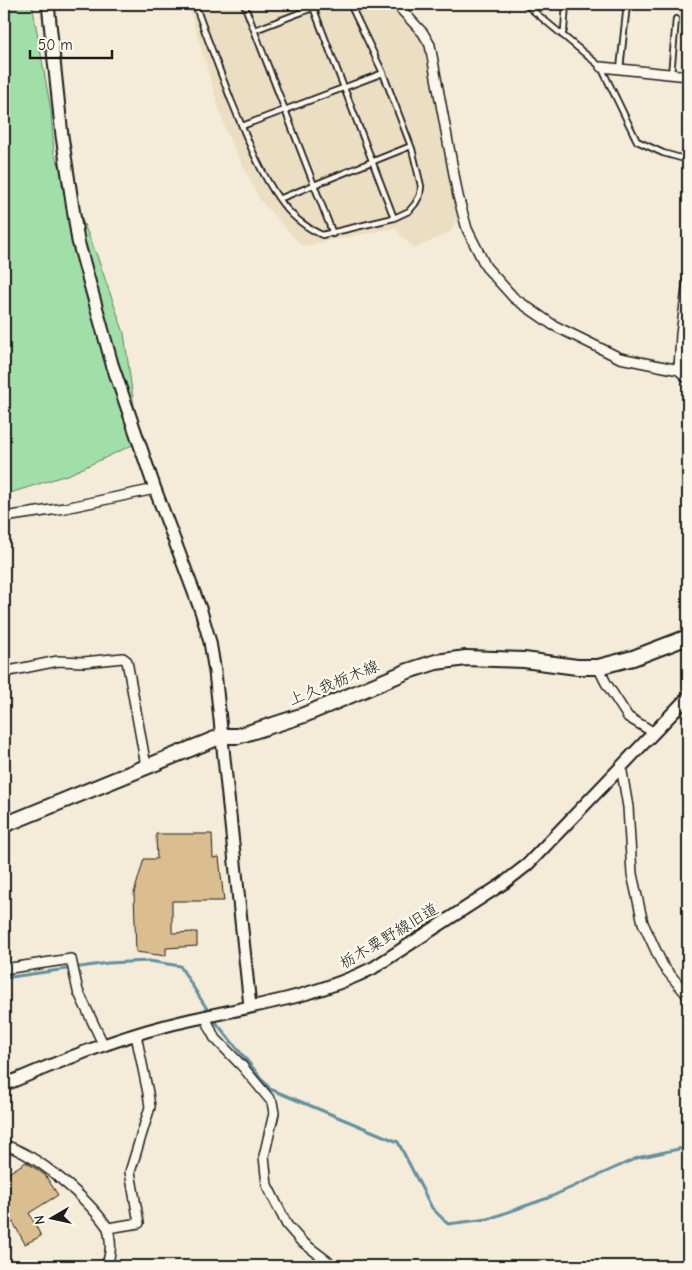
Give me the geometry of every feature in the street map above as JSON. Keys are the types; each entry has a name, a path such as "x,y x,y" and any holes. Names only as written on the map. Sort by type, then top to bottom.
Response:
{"main road":[{"name":"上久我栃木線","path":"4,825 222,736 238,736 274,725 408,671 436,662 466,658 524,660 598,667 633,658 688,636"}],"street":[{"path":"48,4 62,136 78,241 112,364 210,642 222,736 250,1006"},
{"path":"396,4 423,33 430,45 458,196 467,229 486,267 514,298 553,325 620,358 680,370 688,380"},
{"path":"601,67 688,76"},
{"path":"680,370 681,334 688,282"},
{"path":"4,517 65,508 155,489"},
{"path":"4,672 58,661 84,662 124,658 127,661 146,766"},
{"path":"598,667 628,717 653,732"},
{"name":"栃木粟野線旧道","path":"4,1085 104,1046 162,1026 317,991 352,979 373,968 504,883 527,865 688,697"},
{"path":"620,766 628,807 632,874 643,923 663,966 688,996"},
{"path":"4,969 71,959 78,991 104,1046"},
{"path":"205,1016 214,1037 242,1066 272,1102 274,1113 264,1156 267,1185 287,1225 301,1241 334,1266"},
{"path":"108,1228 139,1223 130,1172 150,1107 136,1035"},
{"path":"4,1144 35,1159 100,1216 108,1228 110,1251 106,1266"}],"lane":[{"path":"195,4 242,126 260,167 279,200 308,228 322,235 333,234 394,218 409,211 420,195 421,186 411,146 382,73 350,4"},
{"path":"244,4 333,234"},
{"path":"254,30 323,4"},
{"path":"524,4 601,67 637,141 663,153 688,160"},
{"path":"562,35 566,4"},
{"path":"620,69 627,4"},
{"path":"313,7 394,218"},
{"path":"671,75 676,19"},
{"path":"242,126 382,73"},
{"path":"279,200 411,146"}],"shaded area":[{"path":"188,4 391,4 417,33 426,47 459,216 450,232 415,249 395,228 302,246 260,200 226,132"}],"green space":[{"path":"4,4 32,4 51,111 54,153 96,253 124,333 139,442 70,474 4,495"}],"building":[{"path":"156,834 212,834 213,858 219,857 224,901 172,901 172,933 197,932 197,946 166,948 166,956 136,952 134,893 144,859 157,859"},
{"path":"26,1162 45,1175 58,1195 29,1213 41,1236 25,1244 13,1222 11,1224 4,1213 4,1176"}],"waterway":[{"path":"4,978 108,963 149,961 180,966 214,1020 270,1089 398,1142 432,1208 448,1224 488,1219 548,1198 637,1158 688,1147"}]}
